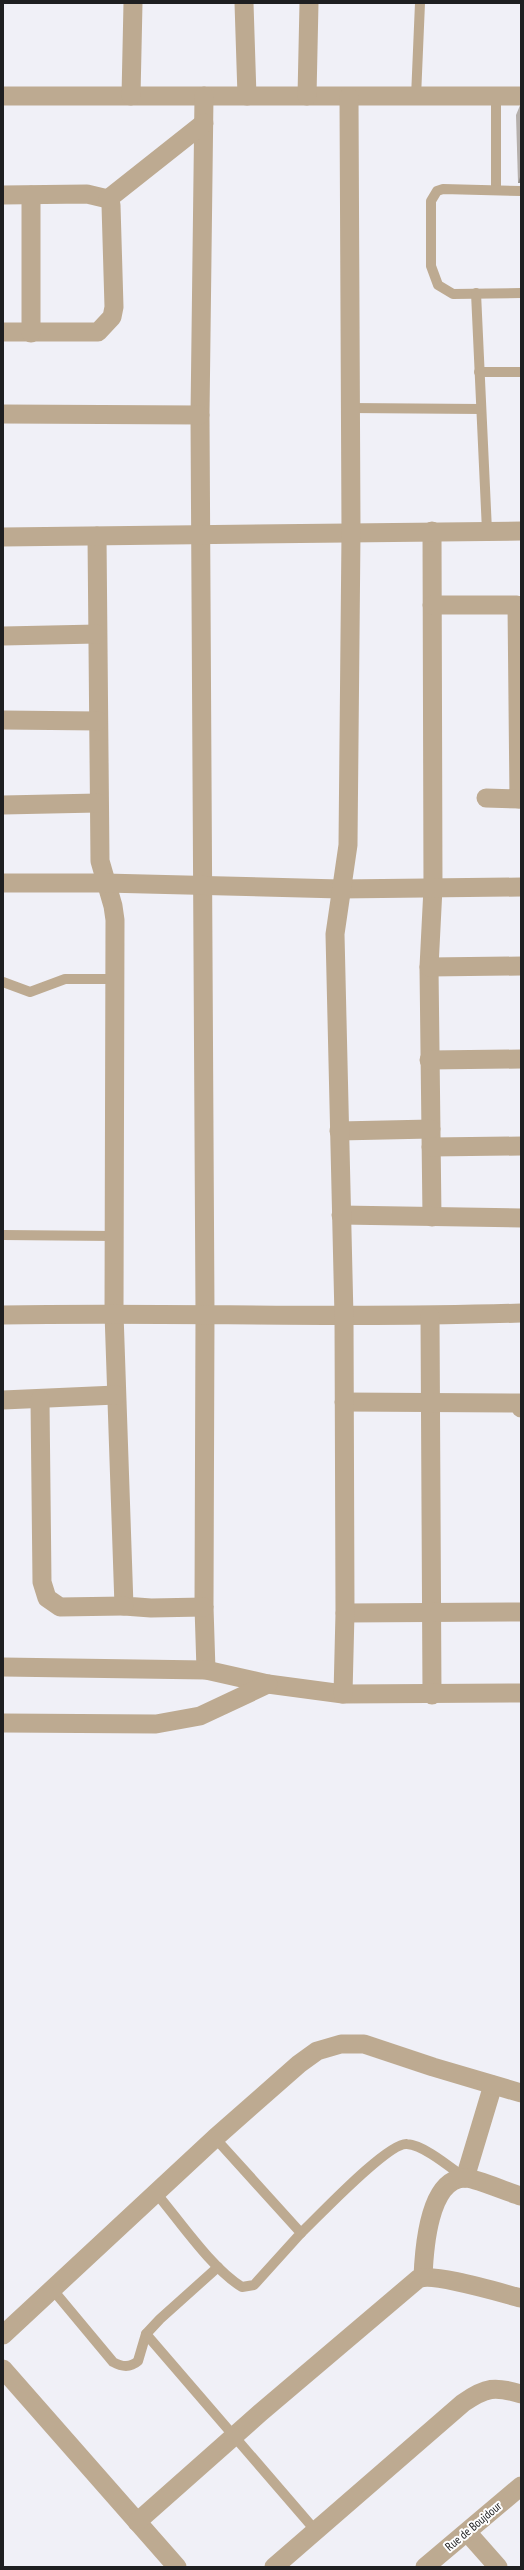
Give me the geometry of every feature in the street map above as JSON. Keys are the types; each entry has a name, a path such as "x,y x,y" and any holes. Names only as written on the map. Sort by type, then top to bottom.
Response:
{"street":[{"path":"131,96 133,3"},
{"path":"244,3 247,96"},
{"path":"307,96 309,3"},
{"path":"3,96 521,96"},
{"path":"204,96 200,533 205,1313 204,1607 206,1670"},
{"path":"342,1694 345,1613 344,1317 335,934 340,889 348,845 351,533 349,97"},
{"path":"108,199 204,123"},
{"path":"3,195 87,194 108,199"},
{"path":"31,195 31,333"},
{"path":"3,332 98,332 112,317 111,213 108,199"},
{"path":"3,414 200,416"},
{"path":"432,531 433,888 429,967 432,1217"},
{"path":"3,537 200,533 521,531"},
{"path":"97,536 98,803 100,861 105,883 113,906 115,920 114,1313 124,1606"},
{"path":"432,605 517,605 520,799 486,798"},
{"path":"3,636 97,634"},
{"path":"3,720 98,721"},
{"path":"3,805 98,803"},
{"path":"3,883 105,883 202,887 340,889 521,887"},
{"path":"429,967 521,966"},
{"path":"430,1060 521,1059"},
{"path":"339,1131 521,1146"},
{"path":"341,1215 521,1218"},
{"path":"3,1315 205,1313 344,1317 521,1313"},
{"path":"430,1316 432,1695"},
{"path":"3,1400 40,1400 116,1395"},
{"path":"40,1400 42,1582 47,1598 60,1607 204,1607"},
{"path":"344,1402 521,1403 521,1408"},
{"path":"345,1613 521,1612"},
{"path":"3,1667 206,1670 268,1684 342,1694 432,1695 521,1693"},
{"path":"3,1723 156,1724 206,1714 268,1684"},
{"path":"3,2336 215,2138 299,2064 317,2051 341,2044 364,2044 521,2093"},
{"path":"465,2178 493,2085"},
{"path":"423,2277 428,2222 441,2193 452,2182 465,2178 521,2196"},
{"path":"137,2522 394,2298 423,2277 441,2278 521,2298"},
{"path":"3,2369 177,2567"},
{"path":"274,2567 463,2403 477,2393 490,2389 502,2388 521,2394"},
{"name":"Rue de Boujdour","path":"425,2567 521,2486"},
{"path":"467,2532 498,2567"}],"lane":[{"path":"416,97 420,3"},
{"path":"496,96 496,190"},
{"path":"521,191 444,189 437,191 431,201 431,266 434,278 438,285 454,294 521,293"},
{"path":"476,293 487,531"},
{"path":"480,372 521,372"},
{"path":"350,408 481,409"},
{"path":"3,982 30,992 65,979 114,979"},
{"path":"3,1235 114,1236"},
{"path":"215,2138 301,2233"},
{"path":"156,2193 218,2267 236,2283 248,2287 254,2285 301,2233 375,2162 392,2148 401,2144 408,2144 431,2154 465,2178"},
{"path":"53,2290 113,2362 120,2366 128,2366 138,2361 146,2334 160,2319 218,2267"},
{"path":"146,2334 315,2530"}]}
